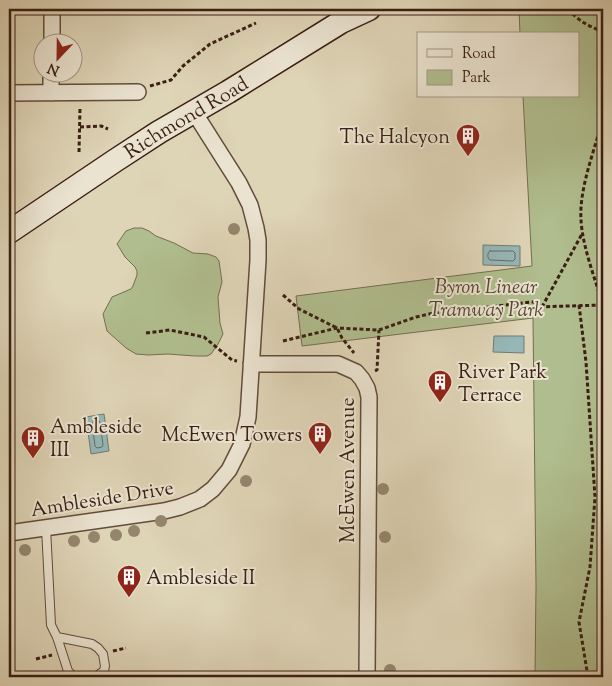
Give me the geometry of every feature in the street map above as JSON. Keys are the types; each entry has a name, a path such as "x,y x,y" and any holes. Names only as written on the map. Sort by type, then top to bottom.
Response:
{"main road":[{"name":"Richmond Road","path":"9,232 158,132 341,22 368,9"}],"street":[{"path":"52,9 52,32"},
{"path":"51,82 51,93"},
{"path":"9,94 138,92"},
{"path":"194,112 239,183 250,205 256,228 258,260 251,364"},
{"name":"McEwen Avenue","path":"251,364 338,364 356,372 365,384 369,397 367,677"},
{"name":"Ambleside Drive","path":"9,533 164,511 200,499 213,489 229,470 242,444 248,417 251,364"}],"lane":[{"path":"46,528 51,625 68,671 74,677"},
{"path":"57,637 92,644 98,648 103,654 106,666 100,675 94,677"}],"path":[{"path":"568,9 584,24 603,32"},
{"path":"138,92 152,84 171,80 183,66 210,44 256,23"},
{"path":"79,152 80,104"},
{"path":"282,341 337,328 379,330 429,314 531,302 535,302 535,307 603,305 591,267 580,219 582,198 603,119"},
{"path":"80,127 101,126 108,129"},
{"path":"542,307 583,234"},
{"path":"283,295 299,309 337,328 355,355"},
{"path":"578,305 586,362 595,497 590,567 579,622 588,677"},
{"path":"146,332 170,330 204,337 232,360 251,364"},
{"path":"365,384 377,370 379,330"},
{"path":"369,365 377,370"}],"green space":[{"name":"Byron Linear Tramway Park","path":"519,9 603,9 603,677 535,677 536,586 533,318 302,346 296,296 532,266 523,98 580,98 580,32 520,32"},
{"path":"142,228 193,253 208,254 216,257 219,261 222,282 218,297 223,334 211,354 195,356 136,354 126,348 107,331 103,314 112,297 131,289 137,275 135,267 125,257 117,244 126,231"}],"water":[{"path":"483,245 520,246 520,266 483,265"},
{"path":"494,336 524,336 524,353 493,352"},
{"path":"104,414 109,451 91,454 86,417"}],"place":[{"name":"The Halcyon","path":"468,157"},
{"name":"River Park Terrace","path":"440,403"},
{"name":"McEwen Towers","path":"320,455"},
{"name":"Ambleside III","path":"33,459"},
{"name":"Ambleside II","path":"129,598"}]}
